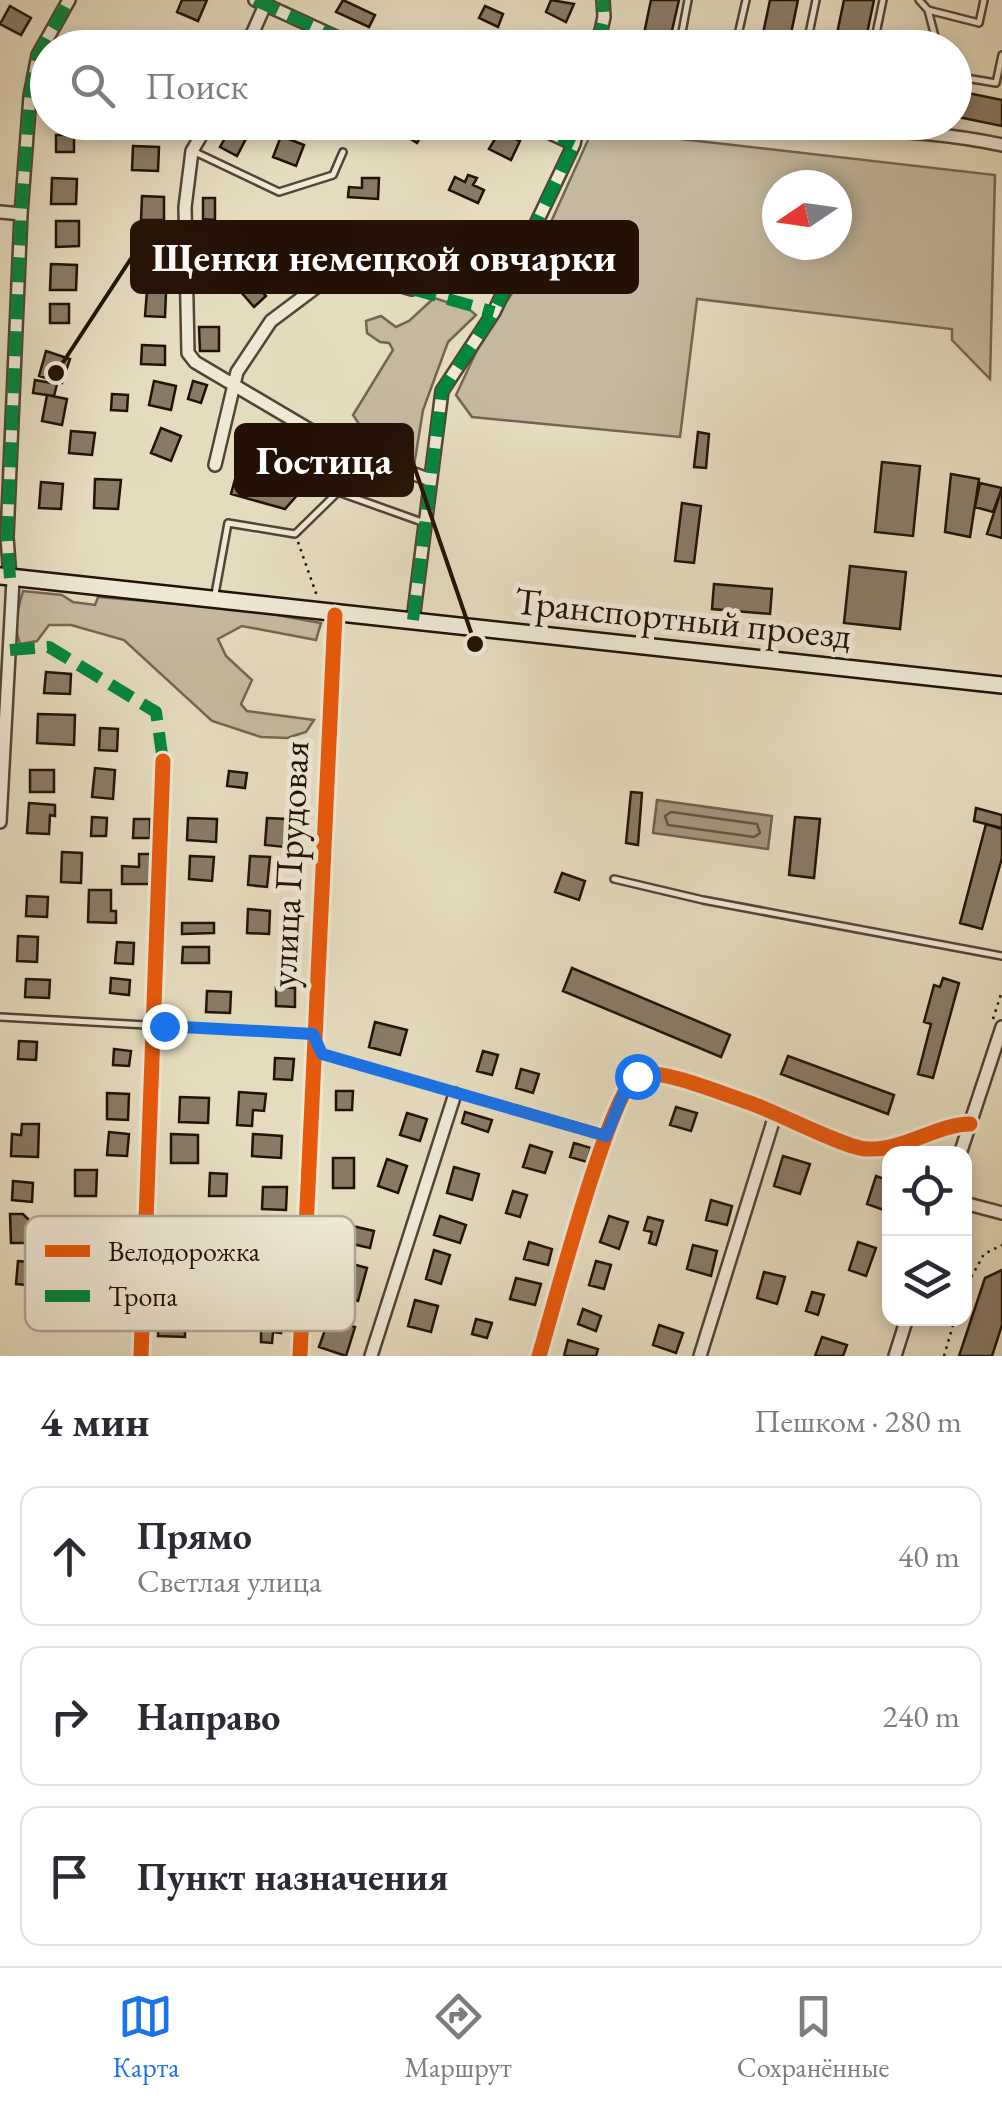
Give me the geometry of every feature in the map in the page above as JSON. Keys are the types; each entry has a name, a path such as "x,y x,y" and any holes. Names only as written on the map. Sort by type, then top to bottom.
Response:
{"main road":[{"name":"Транспортный проезд","path":"8,578 1002,685"}],"street":[{"path":"52,30 69,0"},
{"path":"601,30 603,0"},
{"path":"251,30 260,2 321,30"},
{"path":"0,822 7,537 30,96"},
{"path":"972,139 1002,146"},
{"path":"198,140 192,151 185,207 188,353 195,362 337,446 428,479"},
{"path":"565,140 574,144"},
{"path":"413,620 442,390 494,312 575,140"},
{"path":"0,212 21,214"},
{"path":"214,464 236,372 271,321 323,282 364,275 412,289"},
{"name":"улица Прудовая","path":"306,1216 334,615"},
{"path":"146,1216 163,761"},
{"path":"963,1146 1002,1027"},
{"path":"538,1356 606,1136 626,1087 637,1076 652,1073 776,1112 864,1150 916,1142 960,1124 970,1124"},
{"path":"371,1356 455,1094"},
{"path":"700,1356 776,1112"},
{"path":"972,1205 1002,1214"},
{"path":"895,1356 904,1326"},
{"path":"141,1356 142,1331"},
{"name":"улица Прудовая","path":"300,1356 301,1331"}],"lane":[{"path":"682,30 688,0"},
{"path":"739,30 746,0"},
{"path":"810,30 816,0"},
{"path":"877,30 883,0"},
{"path":"919,0 928,10 979,23 984,0"},
{"path":"929,0 933,30"},
{"path":"972,79 996,83 1002,55"},
{"path":"192,151 279,192 332,175 343,152"},
{"path":"214,602 228,524 295,534 338,492 425,523"},
{"path":"614,879 702,900 1002,956"},
{"path":"0,1017 313,1034 322,1054 606,1136"}],"path":[{"path":"295,534 317,598"},
{"path":"972,1276 984,1254 1002,1245"},
{"path":"944,1356 953,1326"}],"shaded area":[{"path":"588,140 689,140 995,175 990,379 952,340 952,329 697,299 680,437 472,417 456,395 485,333 532,264"},
{"path":"434,298 476,315 448,342 423,410 414,466 362,450 363,430 353,415 393,350 389,343 367,333 366,321 381,316 396,327 409,321"},
{"path":"23,591 62,595 73,602 95,605 98,597 249,610 321,623 316,640 242,626 218,639 226,656 252,680 241,704 247,711 314,720 306,732 287,738 261,737 212,721 124,640 71,625 49,625 37,641 20,644 14,624"}],"water":[{"path":"657,800 772,816 768,849 653,833"}],"building":[{"path":"182,0 207,0 198,21 177,12"},
{"path":"343,0 375,15 369,27 336,12"},
{"path":"551,0 574,4 566,22 546,12"},
{"path":"651,0 679,0 672,30 645,30"},
{"path":"770,0 798,0 792,30 764,30"},
{"path":"844,0 874,0 868,30 838,30"},
{"path":"10,6 31,18 21,35 0,24"},
{"path":"485,6 503,14 498,27 479,18"},
{"path":"972,94 1002,100 1002,126 972,120"},
{"path":"56,140 74,140 74,152 56,152"},
{"path":"224,140 245,140 237,156 220,147"},
{"path":"279,140 304,145 296,166 273,157"},
{"path":"494,140 520,141 511,160 489,149"},
{"path":"133,146 159,147 158,171 132,170"},
{"path":"468,175 477,178 473,185 484,190 478,203 449,190 455,177 465,182"},
{"path":"52,178 77,179 76,204 51,204"},
{"path":"362,178 379,178 378,199 348,197 349,187 362,188"},
{"path":"142,196 164,197 164,220 141,220"},
{"path":"203,198 215,198 215,220 203,219"},
{"path":"56,221 79,221 79,246 56,247"},
{"path":"51,264 77,265 76,290 50,290"},
{"path":"252,282 266,296 254,307 241,292"},
{"path":"147,291 166,292 165,317 145,316"},
{"path":"50,304 69,304 69,323 50,323"},
{"path":"199,327 219,327 219,351 200,351"},
{"path":"142,345 165,346 165,365 141,364"},
{"path":"46,351 70,359 62,383 39,376"},
{"path":"35,380 57,384 54,396 33,393"},
{"path":"154,381 176,386 171,410 149,405"},
{"path":"193,381 207,385 201,403 188,399"},
{"path":"112,394 128,395 127,411 111,410"},
{"path":"47,395 67,399 62,425 42,421"},
{"path":"161,428 181,436 171,461 151,453"},
{"path":"71,431 95,433 92,455 69,453"},
{"path":"698,432 709,434 706,468 694,467"},
{"path":"245,443 323,466 285,509 231,494"},
{"path":"882,462 920,466 913,536 875,532"},
{"path":"951,474 979,479 970,537 945,532"},
{"path":"95,479 121,480 118,509 94,508"},
{"path":"41,482 63,484 61,509 39,508"},
{"path":"980,483 1002,488 993,512 975,507"},
{"path":"1002,488 1002,538 987,534"},
{"path":"682,503 701,506 694,563 675,561"},
{"path":"850,566 906,572 900,629 844,623"},
{"path":"714,584 772,589 770,614 712,609"},
{"path":"46,672 71,674 70,694 44,693"},
{"path":"38,714 75,715 74,745 37,743"},
{"path":"100,728 118,729 117,751 99,750"},
{"path":"95,768 115,770 113,799 92,797"},
{"path":"30,770 54,770 54,792 30,792"},
{"path":"229,771 247,773 245,788 227,786"},
{"path":"631,792 642,793 638,845 626,843"},
{"path":"29,803 55,805 49,834 27,833"},
{"path":"976,808 1002,815 1002,828 974,821"},
{"path":"92,817 107,818 106,836 91,836"},
{"path":"795,817 820,819 814,878 789,875"},
{"path":"188,818 217,819 216,842 187,840"},
{"path":"267,818 287,819 285,847 265,845"},
{"path":"134,819 150,819 150,838 133,838"},
{"path":"986,824 1002,829 1002,858 982,929 960,923"},
{"path":"62,852 82,853 81,883 61,882"},
{"path":"139,854 151,854 150,884 122,884 122,866 139,867"},
{"path":"190,856 214,857 212,881 189,879"},
{"path":"250,856 270,857 267,887 248,885"},
{"path":"562,873 585,881 579,900 555,892"},
{"path":"89,890 111,890 111,911 116,911 116,923 88,922"},
{"path":"27,896 48,897 47,917 26,916"},
{"path":"248,909 270,911 269,934 247,933"},
{"path":"182,923 214,923 214,933 182,934"},
{"path":"18,936 38,937 37,962 17,961"},
{"path":"117,942 134,943 133,964 115,963"},
{"path":"183,947 209,947 209,963 182,963"},
{"path":"572,968 730,1035 721,1057 563,991"},
{"path":"111,978 130,980 129,995 110,993"},
{"path":"943,978 959,983 933,1078 918,1074 931,1024 924,1022 934,985 940,987"},
{"path":"26,979 50,980 49,998 25,997"},
{"path":"276,987 295,988 295,1007 276,1006"},
{"path":"207,991 231,992 230,1013 206,1012"},
{"path":"375,1022 407,1030 400,1055 369,1047"},
{"path":"19,1041 37,1042 36,1060 18,1059"},
{"path":"114,1049 131,1051 129,1066 113,1065"},
{"path":"483,1051 498,1055 492,1075 477,1071"},
{"path":"788,1056 894,1095 888,1114 781,1074"},
{"path":"275,1058 294,1059 292,1080 274,1079"},
{"path":"521,1069 539,1074 533,1093 516,1088"},
{"path":"336,1091 353,1091 352,1110 336,1110"},
{"path":"239,1092 266,1094 264,1111 253,1110 252,1126 237,1125"},
{"path":"107,1093 129,1094 128,1120 107,1119"},
{"path":"180,1097 209,1098 208,1123 179,1122"},
{"path":"676,1107 697,1113 691,1131 670,1125"},
{"path":"465,1112 492,1120 488,1132 462,1123"},
{"path":"407,1113 427,1119 420,1141 400,1135"},
{"path":"22,1124 39,1124 38,1157 11,1156 12,1134 21,1135"},
{"path":"109,1132 129,1134 127,1156 107,1155"},
{"path":"171,1134 198,1135 198,1163 171,1163"},
{"path":"253,1134 282,1136 281,1158 252,1156"},
{"path":"574,1143 591,1148 587,1162 570,1157"},
{"path":"530,1145 552,1152 545,1173 523,1167"},
{"path":"783,1156 810,1164 800,1194 774,1186"},
{"path":"333,1158 354,1158 354,1188 333,1188"},
{"path":"387,1159 407,1166 398,1193 378,1186"},
{"path":"454,1167 479,1174 472,1200 447,1193"},
{"path":"75,1170 97,1170 96,1196 75,1196"},
{"path":"210,1173 227,1174 226,1196 209,1196"},
{"path":"876,1176 882,1178 882,1209 867,1204"},
{"path":"13,1181 33,1183 32,1202 12,1200"},
{"path":"263,1187 287,1187 286,1210 262,1209"},
{"path":"513,1191 527,1195 520,1217 506,1213"},
{"path":"711,1200 732,1206 727,1225 706,1220"},
{"path":"10,1214 23,1214 25,1243 11,1243"},
{"path":"440,1216 466,1225 460,1243 434,1235"},
{"path":"609,1216 628,1222 619,1249 600,1242"},
{"path":"648,1217 663,1221 656,1245 649,1243 652,1232 644,1230"},
{"path":"355,1227 374,1231 370,1248 355,1245"},
{"path":"529,1242 552,1249 548,1265 524,1259"},
{"path":"858,1242 876,1248 866,1276 849,1270"},
{"path":"693,1245 717,1251 711,1276 687,1269"},
{"path":"434,1250 450,1255 441,1284 426,1279"},
{"path":"18,1261 25,1262 25,1285 16,1284"},
{"path":"596,1261 611,1265 604,1289 589,1285"},
{"path":"355,1265 367,1268 358,1301 355,1300"},
{"path":"1002,1270 1002,1325 992,1356 959,1356 972,1326 985,1278"},
{"path":"764,1272 785,1277 777,1304 757,1298"},
{"path":"516,1278 541,1284 535,1305 510,1299"},
{"path":"812,1292 824,1295 818,1315 806,1311"},
{"path":"415,1300 438,1306 431,1332 408,1326"},
{"path":"583,1309 601,1316 596,1331 578,1324"},
{"path":"476,1319 492,1323 487,1338 472,1334"},
{"path":"659,1325 683,1333 676,1353 653,1345"},
{"path":"158,1331 185,1331 185,1337 158,1336"},
{"path":"261,1331 281,1331 273,1332 272,1343 261,1342"},
{"path":"325,1331 354,1331 346,1356 319,1347"},
{"path":"822,1337 847,1345 843,1356 815,1356"},
{"path":"568,1340 598,1349 596,1356 564,1356"}],"marked path":[{"path":"52,30 69,0"},
{"path":"255,0 321,30"},
{"path":"601,30 603,0"},
{"path":"10,578 7,537 30,96"},
{"path":"565,140 574,144"},
{"path":"413,620 442,391 494,312 575,140"},
{"path":"412,289 494,312"},
{"path":"10,650 49,647 156,712 163,761"}],"cycle path":[{"path":"307,1216 335,615"},
{"path":"146,1216 163,761"},
{"path":"539,1356 597,1161 625,1091 637,1076 660,1075 694,1083 867,1149 894,1146 945,1128 970,1124"},
{"path":"141,1356 142,1331"},
{"path":"300,1356 301,1331"}],"place":[{"name":"Щенки немецкой овчарки","path":"56,373"},
{"name":"Гостица","path":"475,644"}],"route":[{"path":"164,1026 313,1034 322,1054 606,1136 626,1087 637,1076"}]}
